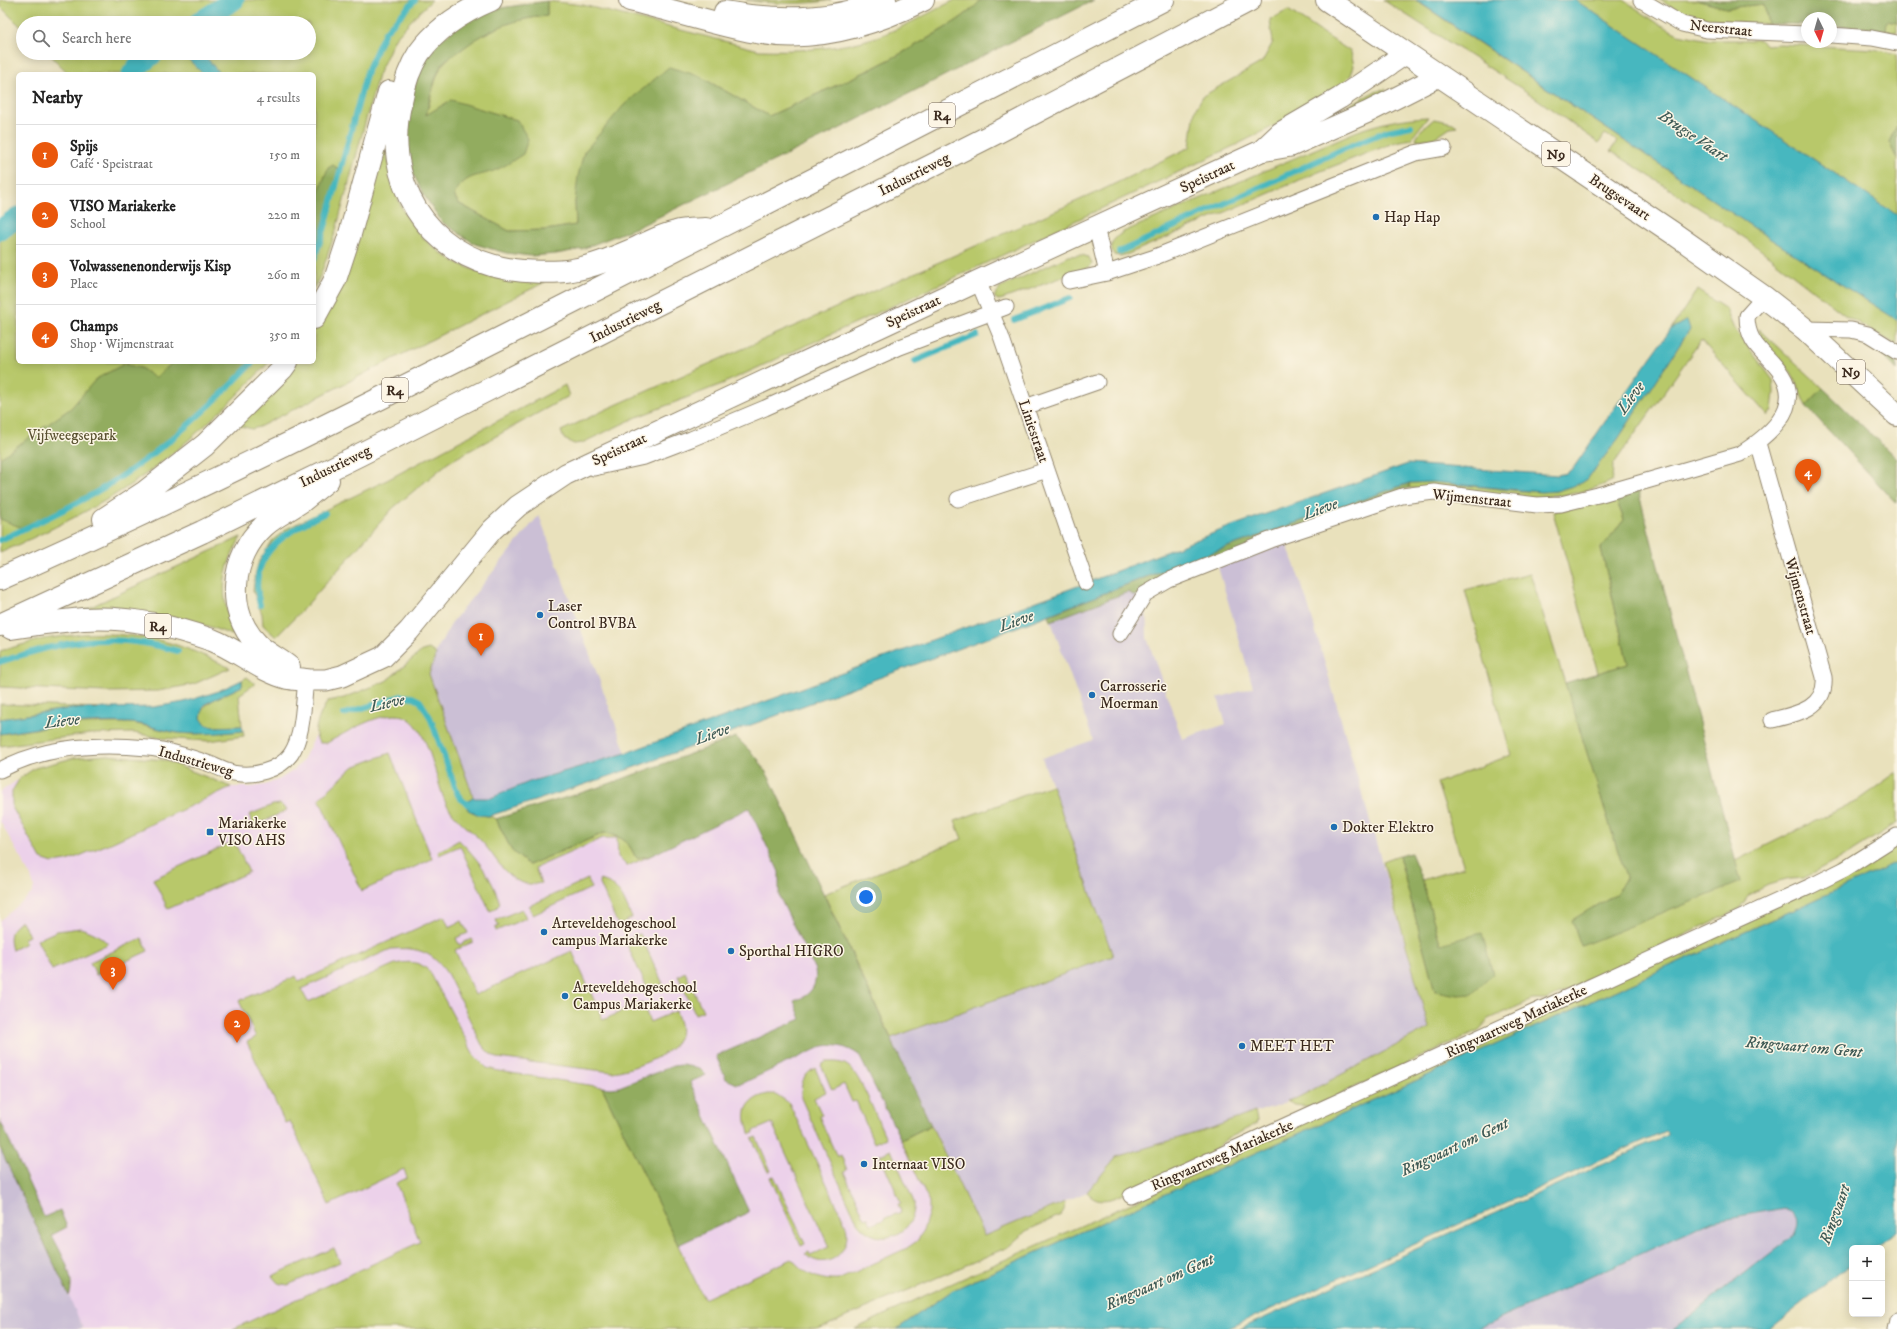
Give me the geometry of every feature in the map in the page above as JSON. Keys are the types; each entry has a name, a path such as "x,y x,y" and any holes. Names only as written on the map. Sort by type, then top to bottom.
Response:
{"main road":[{"path":"316,314 335,280 350,234 392,80 408,46 427,24 449,5 459,0"},
{"path":"491,0 456,16 436,34 419,54 404,85 399,106 395,133 400,175 414,208 441,240 472,258 508,269 572,270 618,255 676,232 720,227"},
{"path":"630,0 757,33 787,35 818,34 862,25 896,14 923,0"},
{"path":"684,0 726,12 776,18 815,18 855,11 885,0"},
{"name":"R4","path":"0,579 68,549 270,452 856,159 1163,0"},
{"name":"Brugsevaart","path":"1326,0 1666,229 1764,297 1805,329 1897,415"},
{"name":"Industrieweg","path":"0,625 202,532 359,455 998,132 1247,2"},
{"path":"68,549 107,517 145,492 205,445 286,364"},
{"path":"306,680 267,652 248,633 238,611 235,592 237,576 242,558 251,542 263,527 278,515 301,501 359,455"},
{"name":"R4","path":"0,629 84,619 122,620 154,625 190,633 213,641 287,678 306,680"}],"street":[{"name":"Neerstraat","path":"1641,0 1682,24 1707,30 1801,34"},
{"path":"1837,35 1872,38 1897,43"},
{"name":"Speistraat","path":"1261,152 1280,133 1340,98 1405,54"},
{"name":"Speistraat","path":"306,680 326,680 342,676 383,657 409,631 492,530 518,506 566,474 978,280 1261,152 1291,146 1368,112 1439,76"},
{"path":"1069,281 1107,273 1155,258 1415,152 1444,148"},
{"path":"1096,227 1107,273"},
{"name":"Liniestraat","path":"978,280 1026,407 1086,583"},
{"name":"Wijmenstraat","path":"1120,634 1145,594 1169,580 1270,540 1402,496 1434,492 1537,505 1562,504 1740,454 1758,443 1784,416 1789,397 1783,376 1756,346 1747,329 1747,316 1764,297"},
{"name":"Speistraat","path":"566,474 644,456 684,441 765,408 900,347 1006,307"},
{"path":"1805,329 1851,330 1868,334 1897,352"},
{"path":"1026,407 1097,382"},
{"name":"Wijmenstraat","path":"1758,443 1824,677 1825,686 1817,702 1804,711 1772,720"},
{"path":"958,499 1047,470"},
{"name":"Industrieweg","path":"0,770 15,762 42,753 113,745 166,751 187,756 233,773 248,774 264,771 278,766 290,755 300,728 306,680"},
{"name":"Ringvaartweg Mariakerke","path":"1131,1196 1811,886 1844,869 1897,836"},
{"path":"1895,1329 1897,1319"}],"shaded area":[{"path":"539,515 626,753 529,782 490,798 473,798 429,674 437,649 453,621"},
{"path":"1286,541 1306,598 1429,1028 1297,1098 1212,1128 1116,1157 1087,1192 984,1236 891,1038 1113,956 1042,758 1093,740 1051,621 1128,592 1146,602 1147,638 1182,739 1226,724 1218,698 1253,687 1218,567"},
{"path":"408,662 473,798 468,801 479,815 489,816 496,819 603,786 736,737 758,759 770,779 984,1236 777,1329 83,1329 0,1148 0,921 32,893 34,887 31,877 0,821 0,792 35,768 73,758 106,755 164,760 231,787 265,785 280,779 294,770 302,762 315,736 318,721 328,701 344,698 386,681"},
{"path":"0,1148 69,1296 83,1329 0,1329"},
{"path":"1784,1208 1792,1211 1797,1218 1799,1225 1794,1235 1673,1329 1476,1329 1713,1221"}],"green space":[{"path":"0,0 432,0 395,38 378,75 336,230 321,274 316,284 316,72 67,72 55,60 316,60 316,16 16,16 16,22 0,6"},
{"path":"746,0 831,0 810,3 788,3"},
{"path":"955,0 981,0 970,11 944,29 891,59 769,116 699,76 598,137 584,152 575,202 576,225 546,230 509,231 458,203 454,194 462,183 467,179 484,172 498,169 426,116 440,69 447,60 480,36 501,26 534,17 547,16 547,1 583,5 759,50 785,50 837,46 875,38 910,23"},
{"path":"981,0 1094,0 827,135 640,226 582,249 556,254 531,256 506,253 475,244 442,222 423,194 413,173 407,151 405,123 419,68 440,40 465,21 501,8 547,1 547,16 535,17 501,26 481,36 447,59 437,74 426,115 451,100 517,120 528,139 523,154 498,169 468,179 463,182 454,195 458,203 509,231 546,230 576,225 575,202 578,176 584,152 624,105 669,67 699,76 769,116 891,59 944,29 970,11"},
{"path":"1383,0 1415,0 1769,238 1897,320 1897,345 1846,316 1748,240 1611,151 1617,141 1605,134 1599,143 1530,94"},
{"path":"1575,0 1624,0 1656,22 1678,34 1710,40 1760,40 1766,45 1801,45 1801,48 1837,47 1874,49 1897,54 1897,125 1889,142 1897,159 1897,215"},
{"path":"1660,0 1696,0 1726,8 1764,4 1768,24 1726,21 1698,16 1685,13"},
{"path":"1696,0 1897,0 1897,23 1887,21 1886,30 1837,26 1837,12 1801,12 1801,24 1768,24 1764,4 1726,8"},
{"path":"1288,10 1351,52 1354,66 1351,75 1332,94 1302,112 1240,143 971,270 722,384 637,417 582,443 574,444 564,439 561,431 609,408 1100,191 1190,147 1195,110 1203,96 1262,62 1273,42 1270,20"},
{"path":"1887,21 1897,23 1897,32 1886,30"},
{"path":"1386,89 1379,99 1340,114 1340,111 1344,108 1374,92"},
{"path":"1428,117 1411,139 1396,142 1321,171 1128,254 1120,256 1114,255 1112,251 1113,242 1123,232 1355,132 1373,126 1409,118"},
{"path":"1434,119 1453,123 1457,126 1450,127 1434,138 1417,140 1416,139 1421,130"},
{"path":"1897,125 1897,159 1889,142"},
{"path":"384,138 391,175 400,203 416,230 430,245 447,257 464,266 483,273 503,278 545,282 259,427 252,429 237,425 291,364 316,364 316,326 333,295"},
{"path":"333,165 340,170 316,252 316,199 328,168"},
{"name":"Vijfweegsepark","path":"16,218 16,364 267,364 210,421 168,457 145,474 87,511 0,553 0,230"},
{"path":"1069,256 1086,256 1090,259 1092,263 1090,267 1003,299 998,300 994,297 1001,287"},
{"path":"1697,290 1726,309 1733,327 1773,380 1774,392 1772,410 1768,416 1701,340 1613,465 1612,481 1589,490 1564,495 1539,497 1486,496 1409,488 1409,483 1432,482 1519,491 1556,491 1579,484 1588,478 1618,439 1690,329 1687,320 1671,329"},
{"path":"1759,329 1823,388 1806,406 1791,372 1761,338"},
{"path":"1874,346 1897,356 1897,370"},
{"path":"124,364 141,368 155,378 171,364 251,364 198,417 158,450 115,481 25,529 0,519 0,458 71,408 96,379"},
{"path":"565,385 569,396 449,462 393,508 305,607 276,637 263,625 262,614 253,591 255,576 259,561 273,540 288,528 387,480"},
{"path":"1823,388 1897,459 1897,504 1806,406"},
{"path":"1409,483 1409,488 1152,584 1135,596 1128,592 1051,621 1049,615 1182,563"},
{"path":"1638,490 1741,882 1581,946 1572,920 1617,893 1626,877 1565,683 1628,664 1601,548 1624,520 1615,496"},
{"path":"1615,496 1624,520 1601,548 1628,664 1598,673 1553,512"},
{"path":"241,537 229,562 224,584 226,606 234,633 232,635 208,626 176,618 82,611"},
{"path":"1530,573 1627,878 1617,893 1573,920 1741,882 1735,861 1858,800 1897,772 1897,823 1840,859 1804,878 1790,879 1768,885 1749,895 1739,909 1547,1000 1532,1000 1489,1019 1479,1030 1312,1107 1295,1105 1287,1101 1297,1098 1429,1028 1383,862 1399,856 1435,991 1440,944 1422,880 1464,867 1437,783 1511,755 1465,590"},
{"path":"82,634 128,635 151,638 180,646 230,668 194,684 158,691 106,692 0,687 0,651 43,639"},
{"path":"429,649 436,654 429,674 472,793 473,798 468,801 479,815 489,816 496,819 512,851 529,865 604,833 615,835 625,841 637,858 650,856 627,866 618,857 617,838 603,838 535,868 541,883 530,884 521,882 507,873 483,843 457,819 448,807 441,791 425,740 419,729 412,721 403,716 385,716 353,728 327,743 320,743 317,739 316,728 320,716 328,701 344,698 386,681 422,651"},
{"path":"247,677 255,684 239,695 242,726 213,727 205,725 201,718 202,711 206,706 220,696 242,686 242,680"},
{"path":"0,704 99,708 67,709 0,719"},
{"path":"132,723 177,733 194,734 243,731 244,736 209,741 161,738 134,733 90,734 0,746 0,734 62,725"},
{"path":"736,737 758,759 770,779 931,1125 901,1140 859,1055 846,1048 833,1045 823,1046 743,1083 737,1084 726,1079 716,1056 801,1019 794,1001 804,996 811,990 814,986 816,976 815,970 779,896 779,872 749,808 650,856 637,858 625,841 615,835 604,833 529,865 512,851 496,819 603,786"},
{"path":"390,753 432,859 362,891 319,799 353,767"},
{"path":"106,755 164,760 231,787 113,842 67,861 53,863 41,859 12,807 12,791 20,778 35,768 73,758"},
{"path":"1052,785 1113,956 891,1038 824,894 962,839 955,821"},
{"path":"280,804 287,810 254,826 249,815 273,805"},
{"path":"459,840 478,861 489,877 500,904 495,909 490,911 460,846 439,855 438,852"},
{"path":"234,841 249,872 168,909 153,879"},
{"path":"1897,841 1897,862 953,1290 897,1329 855,1329 926,1295 1145,1197"},
{"path":"1411,853 1422,880 1440,944 1482,933 1493,974 1472,994 1457,995 1435,991 1399,856"},
{"path":"588,879 591,888 533,915 529,906"},
{"path":"599,880 612,885 617,889 624,899 632,918 618,925"},
{"path":"522,909 526,918 496,931 495,928 499,926 496,920"},
{"path":"444,916 449,927 462,921 468,933 456,938 459,945 471,939 473,942 455,950 475,995 572,951 603,1020 642,1002 650,1022 676,1011 681,1028 679,1038 675,1045 668,1051 650,1061 620,1071 612,1072 497,1058 489,1053 482,1045 448,975 442,967 431,956 417,950 410,949 391,949 301,989 308,1002 395,964 411,962 420,964 431,974 474,1055 487,1068 602,1087 704,1299 792,1259 802,1269 813,1276 838,1280 907,1248 917,1241 923,1231 929,1211 929,1202 901,1140 931,1125 984,1236 1065,1202 1064,1210 1061,1215 1026,1231 1008,1247 818,1329 233,1329 420,1242 396,1183 407,1178 404,1169 329,1205 290,1121 285,1123 247,1042 256,1037 239,1001 296,976 299,982"},
{"path":"22,921 29,936 23,939 26,943 12,950 10,941 11,933 15,926"},
{"path":"80,928 88,930 102,938 108,944 52,970 37,940 57,931"},
{"path":"640,934 663,984 648,990 625,940"},
{"path":"142,938 148,951 96,975 90,962"},
{"path":"685,972 703,1011 695,1014 678,976"},
{"path":"826,1062 843,1063 853,1071 869,1099 886,1138 874,1143 856,1101 852,1102 844,1084 832,1090 821,1065"},
{"path":"682,1065 699,1068 706,1075 690,1082 749,1212 678,1245 602,1087 619,1087 673,1066"},
{"path":"815,1068 826,1092 814,1098 822,1115 819,1116 837,1157 841,1155 847,1170 844,1172 865,1219 868,1218 871,1225 885,1219 884,1218 888,1216 889,1217 901,1212 898,1204 901,1203 880,1155 891,1150 914,1202 913,1214 909,1223 903,1230 894,1235 885,1237 875,1236 866,1231 857,1222 801,1098 803,1080 807,1074"},
{"path":"776,1094 789,1103 845,1223 847,1233 846,1242 837,1256 830,1260 822,1262 813,1260 805,1254 809,1252 810,1255 829,1247 772,1123 753,1131 754,1133 750,1134 747,1127 747,1108 760,1096"},
{"path":"1255,1112 1257,1120 1256,1124 1225,1140 1213,1152 1114,1198 1099,1200 1087,1192 1116,1157 1212,1128"},
{"path":"0,1120 44,1217 60,1210 67,1227 52,1235 69,1273 71,1289 69,1296 0,1148"},
{"path":"756,1137 771,1171 768,1172 752,1139"},
{"path":"774,1176 805,1244 801,1246 770,1177"},
{"path":"334,1248 340,1262 288,1285 278,1283 272,1276"}],"water":[{"name":"Brugse Vaart","path":"1416,0 1575,0 1897,215 1897,320 1769,238"},
{"path":"189,60 209,60 218,72 201,72"},
{"path":"1687,320 1690,329 1618,439 1588,478 1579,484 1556,491 1541,492 1432,482 1409,483 1182,563 1009,630 610,776 489,816 479,815 468,810 468,801 473,798 491,798 529,782 626,753 1086,583 1229,527 1408,464 1557,475 1567,473 1574,467 1671,329"},
{"path":"242,680 242,686 207,703 203,707 201,718 205,724 213,727 242,726 243,731 211,734 187,734 137,724 98,722 0,734 0,719 68,709 154,707 184,702 216,692"},
{"path":"1897,862 1897,1232 1878,1245 1849,1245 1849,1266 1770,1329 1673,1329 1794,1235 1798,1226 1796,1215 1784,1208 1713,1221 1476,1329 1240,1329 1667,1135 1665,1131 1227,1329 897,1329 953,1290"}],"waterway":[{"path":"209,16 234,0"},
{"path":"316,253 325,227 367,71 385,32 415,0"},
{"path":"134,72 145,60"},
{"path":"1119,252 1343,149 1387,131 1411,126"},
{"path":"0,230 16,218"},
{"path":"1014,320 1070,298"},
{"path":"915,361 977,335"},
{"path":"0,540 82,500 137,466 198,417 251,364"},
{"path":"260,605 257,587 259,572 264,559 273,547 284,537 296,528 325,513"},
{"path":"0,662 46,648 88,641 130,641 178,651"},
{"name":"Lieve","path":"344,714 401,696 412,697 420,701 430,717 458,795 463,801 473,807"}],"place":[{"name":"Hap Hap","path":"1376,217"},
{"name":"Champs","path":"1808,492"},
{"name":"Laser Control BVBA","path":"540,615"},
{"name":"Spijs","path":"481,656"},
{"name":"Carrosserie Moerman","path":"1092,695"},
{"name":"Dokter Elektro","path":"1334,827"},
{"name":"Mariakerke VISO AHS","path":"210,832"},
{"name":"Arteveldehogeschool campus Mariakerke","path":"544,932"},
{"name":"Sporthal HIGRO","path":"731,951"},
{"name":"Volwassenenonderwijs Kisp","path":"113,990"},
{"name":"Arteveldehogeschool Campus Mariakerke","path":"565,996"},
{"name":"VISO Mariakerke","path":"237,1043"},
{"name":"MEET HET","path":"1242,1046"},
{"name":"Internaat VISO","path":"864,1164"}],"water label":[{"name":"Ringvaart om Gent","path":"1804,1046"},
{"name":"Ringvaart om Gent","path":"1454,1146"},
{"name":"Ringvaart","path":"1834,1214"},
{"name":"Ringvaart om Gent","path":"1159,1281"}]}
